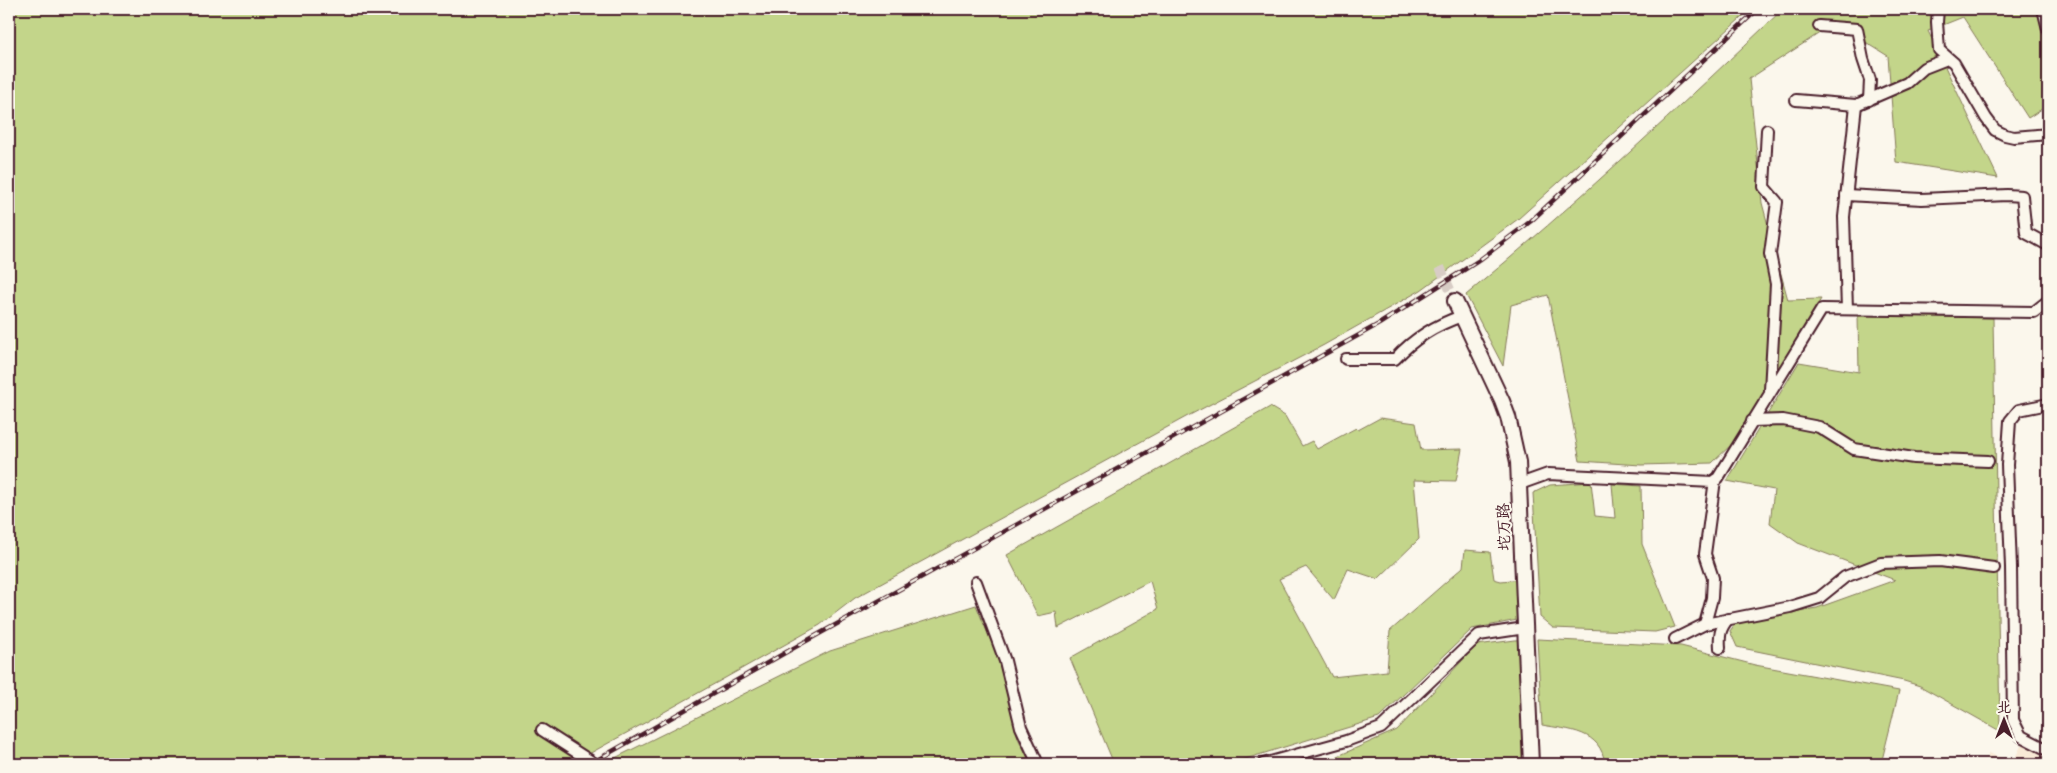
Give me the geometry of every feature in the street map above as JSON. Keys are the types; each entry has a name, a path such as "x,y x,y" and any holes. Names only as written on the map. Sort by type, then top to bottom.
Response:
{"main road":[{"name":"坨万路","path":"1454,301 1508,417 1518,462 1531,764"}],"street":[{"path":"1938,9 1939,50 1947,59 1954,63 1995,130 2005,136 2014,137 2048,134"},
{"path":"2043,9 2048,29"},
{"path":"1819,26 1857,29 1862,59 1870,80 1869,100"},
{"path":"1796,100 1856,105 1907,83 1924,68 1947,59"},
{"path":"1847,309 1844,217 1856,105"},
{"path":"1767,130 1764,186 1777,202 1770,254 1776,284 1770,391"},
{"path":"1846,195 1922,199 2022,196 2023,221 2026,233 2048,245"},
{"path":"1704,624 1712,598 1713,578 1705,554 1715,480 1822,309 2034,312 2048,301"},
{"path":"1346,359 1395,359 1409,343 1446,321 1462,316"},
{"path":"2048,404 2020,410 2010,421 2007,465 2011,567 2013,720 2020,736 2048,750"},
{"path":"1752,421 1783,420 1819,427 1854,449 1914,458 1988,461"},
{"path":"1520,484 1548,474 1713,482 1715,480"},
{"path":"1675,639 1704,624 1790,607 1819,598 1844,577 1881,562 1940,561 1994,568"},
{"path":"976,582 1004,661 1021,728 1038,764"},
{"path":"1720,648 1719,636 1721,627 1728,619"},
{"path":"1263,764 1346,741 1381,728 1479,635 1525,628"},
{"path":"542,730 595,764"}],"shaded area":[{"path":"2022,744 2048,757 2048,764 1988,764 1988,753 2013,762"}],"green space":[{"path":"9,9 1751,9 1518,219 1421,290 1324,345 1186,417 855,598 820,625 571,764 9,764"},
{"path":"1783,9 2048,9 2048,105 2028,118 1963,17 1928,31 1998,178 1896,162 1888,56 1835,23 1749,79 1762,203 1788,300 1821,299 1733,443 1712,463 1641,465 1580,461 1548,295 1511,305 1503,366 1466,295 1627,155"},
{"path":"1858,315 1993,318 2000,731 1920,686 1904,681 1737,647 1730,631 1737,621 1817,608 1895,580 1798,543 1770,523 1774,490 1727,481 1799,362 1859,372"},
{"path":"1270,407 1285,416 1302,446 1312,441 1317,449 1356,428 1358,430 1380,418 1416,423 1421,450 1462,449 1456,481 1414,480 1419,539 1378,579 1348,569 1334,600 1306,567 1279,579 1332,677 1387,671 1390,631 1463,567 1465,550 1490,552 1494,579 1501,581 1522,579 1522,619 1472,629 1379,718 1229,764 1114,764 1070,658 1158,609 1150,581 1058,628 1056,612 1038,616 1007,555"},
{"path":"1591,482 1595,516 1615,518 1612,484 1641,486 1642,544 1675,627 1655,632 1553,628 1540,617 1533,493 1550,485"},
{"path":"976,605 998,658 1018,738 1031,764 617,764 613,759 830,651"},
{"path":"1523,639 1527,764 1336,764 1338,756 1397,730 1477,645"},
{"path":"1537,639 1681,646 1755,665 1899,691 1881,764 1605,764 1597,744 1590,738 1573,731 1542,725"}],"tunnel":[{"path":"1440,267 1455,301"}],"railway":[{"path":"590,764 790,650 1379,324 1478,261 1531,221 1758,9"}]}
